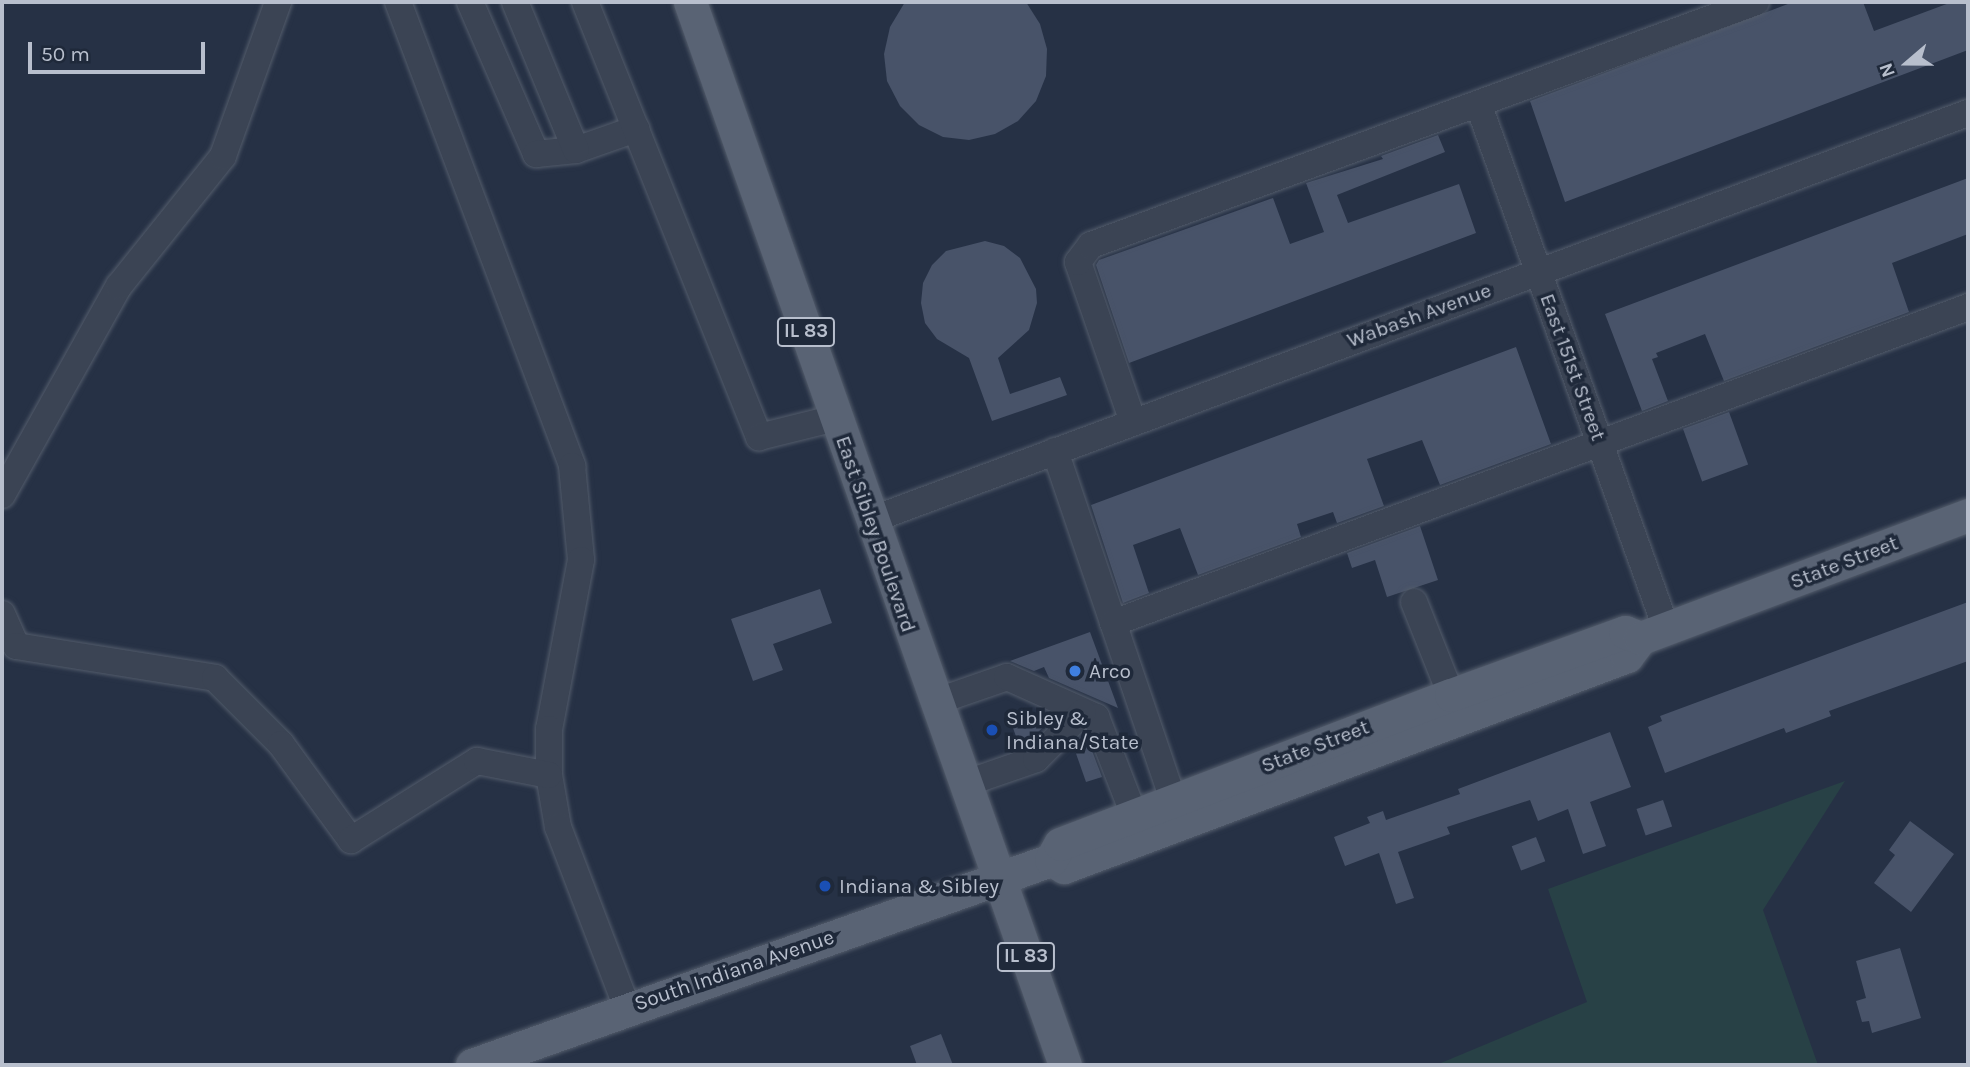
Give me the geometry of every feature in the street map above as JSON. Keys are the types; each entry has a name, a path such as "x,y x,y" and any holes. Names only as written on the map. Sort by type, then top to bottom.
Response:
{"main road":[{"name":"East Sibley Boulevard","path":"690,2 1065,1065"},
{"name":"State Street","path":"998,877 1058,863 1627,656 1654,633 1968,515"},
{"name":"State Street","path":"1058,863 1060,844 1134,815 1625,632 1654,633"},
{"name":"South Indiana Avenue","path":"472,1065 998,877"}],"street":[{"path":"2,495 119,286 223,156 278,2"},
{"path":"398,2 572,466 581,560 549,729 549,775 558,827 627,1008"},
{"path":"470,2 536,154 576,150 636,129"},
{"path":"515,2 576,150"},
{"path":"585,2 758,437 836,418"},
{"path":"1133,422 1077,262 1091,245 1479,106 1756,2"},
{"name":"East 151st Street","path":"1479,106 1600,444 1654,633"},
{"name":"Wabash Avenue","path":"871,520 1968,113"},
{"path":"1113,622 1968,307"},
{"path":"1055,451 1173,800"},
{"path":"1415,602 1451,695"},
{"path":"2,614 9,648 215,678 281,744 351,839 477,761 549,775"},
{"path":"935,702 1007,677 1096,716 1134,815"},
{"path":"964,784 1035,759 1083,712"}],"green space":[{"path":"1845,781 1763,910 1818,1065 1436,1065 1587,1002 1548,889"}],"building":[{"path":"905,2 1026,2 1040,24 1047,49 1046,76 1036,101 1018,121 995,134 969,140 943,137 919,125 900,106 887,81 884,54 890,27"},
{"path":"1793,2 1863,2 1874,31 1952,2 1968,2 1968,50 1565,202 1530,101"},
{"path":"1438,135 1445,152 1337,195 1348,223 1459,184 1476,233 1129,363 1096,265 1099,260 1273,198 1290,244 1324,232 1306,183 1383,159 1381,156"},
{"path":"1968,178 1968,234 1892,263 1909,312 1724,381 1705,334 1656,353 1658,357 1652,359 1668,401 1642,411 1605,314"},
{"path":"985,241 1004,246 1020,258 1036,289 1037,303 1029,330 998,358 1010,394 1060,377 1067,395 992,421 969,358 937,339 925,323 921,303 923,283 932,265 946,251"},
{"path":"1516,347 1551,444 1440,485 1422,440 1367,459 1384,506 1337,523 1333,512 1297,524 1301,537 1198,575 1180,528 1133,545 1149,593 1123,603 1091,505"},
{"path":"1729,412 1748,465 1702,481 1683,429"},
{"path":"1420,526 1438,580 1387,597 1375,560 1352,568 1347,553"},
{"path":"820,589 832,623 773,644 783,670 753,681 731,619"},
{"path":"1968,602 1968,661 1829,711 1831,716 1786,733 1784,728 1665,773 1648,727 1662,721 1660,716"},
{"name":"Arco","path":"1090,632 1118,708 1049,678 1044,667 1034,671 1010,661"},
{"path":"1047,712 1056,716 1020,748 1012,725"},
{"path":"1085,732 1102,777 1086,782 1073,745"},
{"path":"1610,732 1631,787 1590,802 1606,846 1583,854 1568,809 1538,821 1530,800 1447,827 1450,834 1398,852 1414,898 1396,904 1379,853 1345,866 1334,837 1370,823 1367,817 1383,811 1386,820 1460,794 1458,789"},
{"path":"1663,800 1672,826 1646,836 1637,809"},
{"path":"1910,821 1954,854 1911,912 1874,883 1895,855 1889,850"},
{"path":"1536,837 1545,861 1521,871 1512,846"},
{"path":"1900,948 1921,1018 1872,1033 1869,1021 1862,1022 1856,1001 1866,998 1856,961"},
{"path":"941,1034 953,1065 917,1065 910,1046"}],"place":[{"name":"Arco","path":"1075,671"},
{"name":"Sibley & Indiana/State","path":"992,730"},
{"name":"Indiana & Sibley","path":"825,886"}]}
